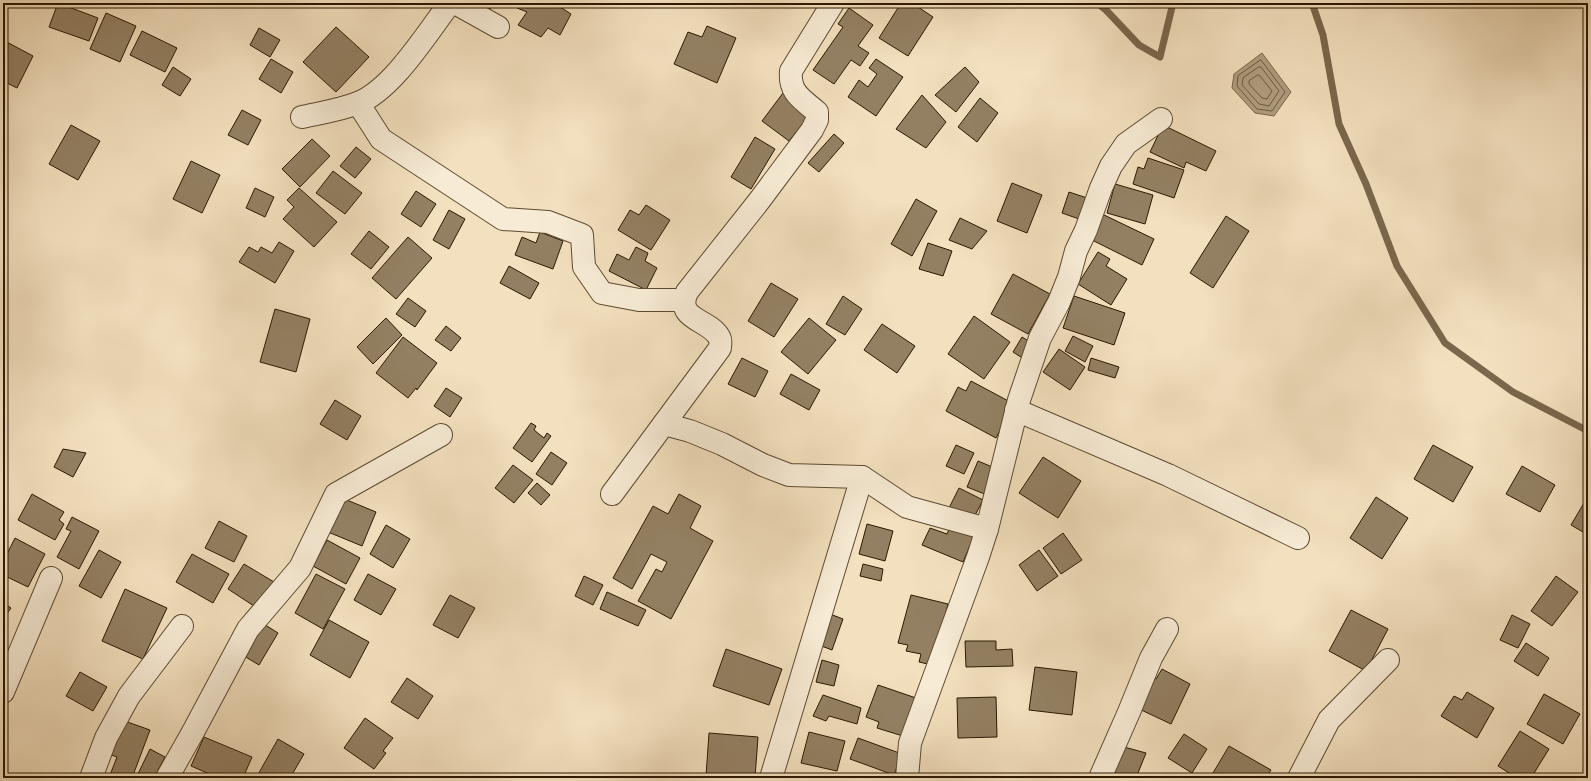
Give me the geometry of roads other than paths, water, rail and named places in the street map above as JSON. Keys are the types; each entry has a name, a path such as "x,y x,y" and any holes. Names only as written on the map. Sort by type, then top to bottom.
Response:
{"street":[{"path":"302,117 358,103 376,93 407,60 450,3"},
{"path":"455,3 498,27"},
{"path":"612,494 720,348 720,340 716,333 688,313 684,307 684,300 688,292 759,201 818,120 817,112 796,94 792,87 790,80 791,71 833,3"},
{"path":"358,103 381,139 503,218 548,222 582,235 584,267 602,293 639,300 684,300"},
{"path":"907,778 910,743 961,606 987,529 1016,410 1040,338 1067,283 1076,251 1086,230 1110,166 1126,144 1161,118"},
{"path":"1016,410 1168,475 1298,538"},
{"path":"664,424 722,444 763,465 789,475 862,477 907,507 987,529"},
{"path":"167,778 248,628 300,568 336,494 441,435"},
{"path":"771,778 862,477"},
{"path":"3,692 51,578"},
{"path":"91,778 106,738 129,696 182,626"},
{"path":"1100,778 1151,658 1167,629"},
{"path":"1299,778 1329,720 1388,660"}],"water":[{"path":"1262,53 1291,92 1274,116 1255,113 1232,88 1234,74"}],"waterway":[{"path":"1097,3 1106,10 1139,45 1160,57 1173,3"},
{"path":"1312,3 1323,35 1339,124 1366,184 1397,266 1445,343 1513,392 1588,431"}]}
